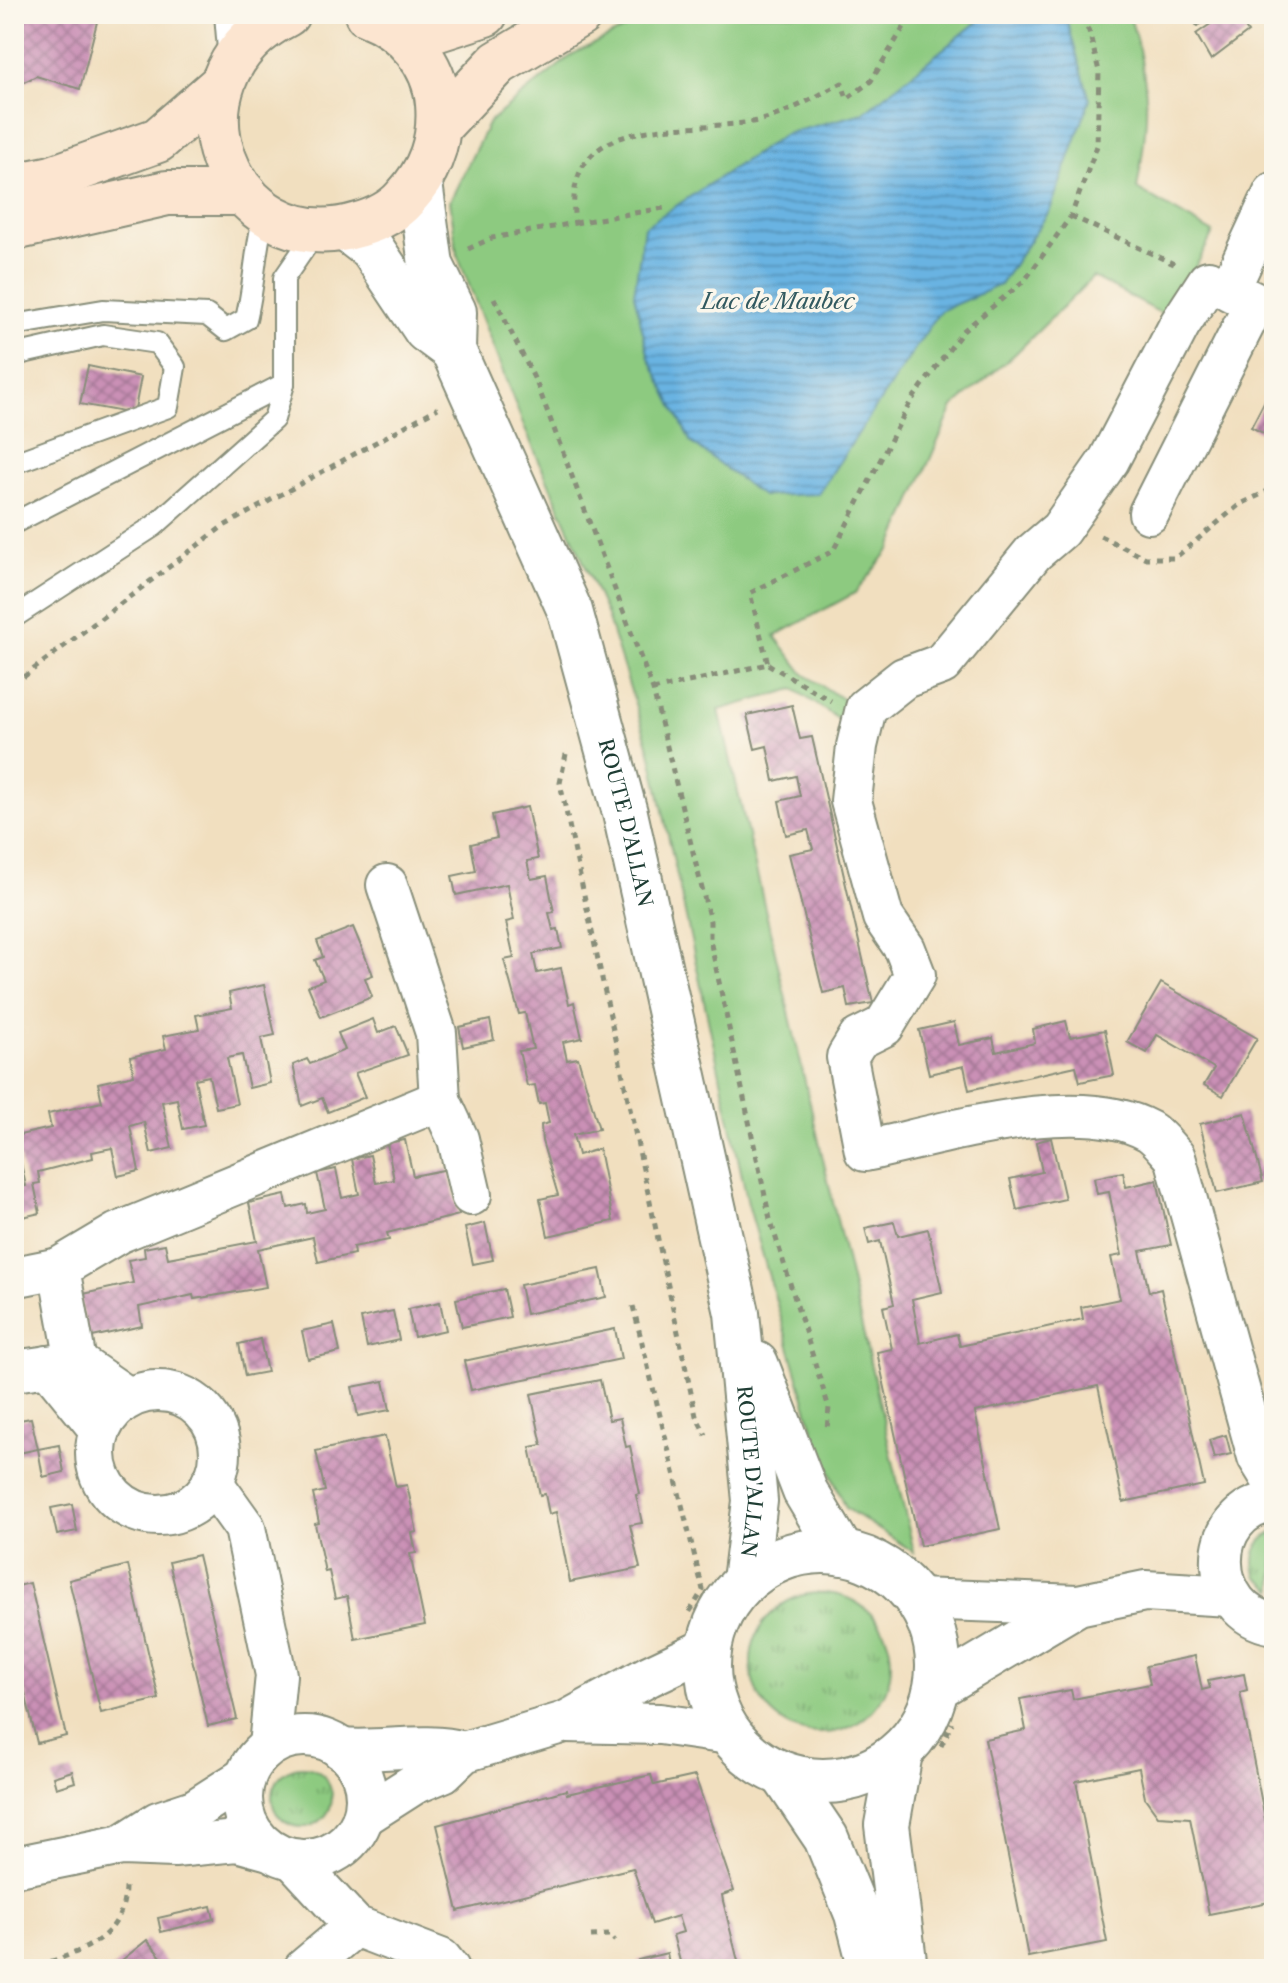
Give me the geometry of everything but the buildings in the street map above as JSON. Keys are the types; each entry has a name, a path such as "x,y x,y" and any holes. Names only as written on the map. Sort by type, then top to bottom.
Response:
{"main road":[{"path":"14,186 52,178 158,140 232,50 263,26 287,14"},
{"path":"232,50 216,114 218,142 228,169 254,202 290,224 332,229 375,220 400,205 420,183 434,155 440,125 438,94 426,64 407,39 383,20 367,14"},
{"path":"407,39 485,14"},
{"path":"440,125 498,63 580,14"},
{"path":"14,228 167,193 254,202"}],"street":[{"name":"ROUTE D'ALLAN","path":"420,183 431,265 454,312 448,403 570,611 625,813 737,1313 755,1501 729,1581"},
{"path":"1149,513 1242,297 1274,193"},
{"name":"ROUTE D'ALLAN","path":"332,229 372,249 426,330 453,350"},
{"path":"1242,297 1180,324 1109,460 1060,530 1033,553 942,664 904,678 866,708 851,801 883,917 905,949 915,975 884,1026 858,1039 847,1057 865,1151 1030,1116 1085,1116 1125,1121 1151,1132 1175,1157 1256,1499 1220,1560 1230,1596 1250,1617 1271,1627"},
{"path":"387,885 436,1033 440,1100 458,1139 471,1195"},
{"path":"14,1277 59,1268 118,1233 440,1100"},
{"path":"59,1268 46,1366 100,1430"},
{"name":"ROUTE D'ALLAN","path":"737,1313 805,1491 842,1553"},
{"path":"46,1366 128,1398"},
{"path":"170,1391 191,1400 207,1414 219,1438 220,1459 212,1482 199,1500 182,1511 161,1515 139,1512 115,1498 101,1477 96,1458 100,1430 111,1411 128,1398 143,1392 170,1391"},
{"path":"212,1482 245,1528 276,1675 269,1746"},
{"path":"1145,1591 1256,1499"},
{"path":"364,1816 414,1784 443,1772 464,1752 565,1722 693,1644 721,1612 729,1581 791,1556 822,1551 842,1553 884,1568 917,1599 936,1642 937,1689 929,1713 900,1753 880,1767 833,1782 784,1776"},
{"path":"917,1599 1078,1605 1145,1591 1230,1596"},
{"path":"937,1689 1078,1605"},
{"path":"693,1644 710,1693 729,1734 745,1752 784,1776 826,1838 857,1914 871,1969"},
{"path":"14,1867 122,1845 174,1847 237,1841 311,1860 340,1849 355,1834 364,1816 366,1797 363,1779 354,1762 324,1742 276,1675"},
{"path":"565,1722 660,1724 729,1734"},
{"path":"449,1969 441,1959 349,1919 280,1854 252,1835 244,1817 241,1798 244,1778 254,1760 269,1746 286,1738 366,1751 439,1745 464,1752"},
{"path":"900,1753 887,1825 905,1969"},
{"path":"122,1845 158,1822 194,1810 244,1778"},
{"path":"304,1969 349,1919 345,1863 340,1849"}],"lane":[{"path":"14,325 103,310 207,315 226,330 246,319 254,286 254,202"},
{"path":"14,617 154,526 274,419 284,384 284,278 332,229"},
{"path":"14,355 103,335 157,343 175,367 168,407 14,463"},
{"path":"14,523 284,384"}],"path":[{"path":"575,223 571,197 582,163 617,138 684,126 753,122 783,112 842,83 847,99 871,81 912,14"},
{"path":"768,664 750,593 833,551 911,401 963,331 1025,280 1071,216 1097,146 1099,71 1089,31 1078,14"},
{"path":"457,254 492,238 664,208"},
{"path":"1071,216 1242,297"},
{"path":"14,684 222,527 448,403"},
{"path":"653,690 768,664 863,720"},
{"path":"568,742 560,783 696,1416 708,1439"},
{"path":"633,1306 703,1590 693,1644"},
{"path":"693,1644 691,1627 729,1581"},
{"path":"28,1969 80,1951 120,1920 125,1903 122,1845"},
{"path":"591,1936 610,1935 615,1941"}],"green space":[{"path":"655,14 1129,14 1142,61 1146,101 1137,189 1213,233 1170,318 1093,277 1015,354 953,407 891,548 855,593 775,636 804,674 850,704 838,719 794,689 719,710 914,1552 846,1508 817,1443 748,1204 650,751 606,613 525,429 457,254 450,201 489,122 573,54"},
{"path":"1274,1532 1274,1591 1257,1577 1254,1557 1262,1540"},
{"path":"821,1593 848,1598 870,1614 886,1636 891,1663 886,1690 870,1712 848,1728 821,1733 794,1728 772,1712 756,1690 751,1663 756,1636 772,1614 794,1598"},
{"path":"302,1767 313,1769 323,1776 330,1786 330,1808 323,1818 313,1825 302,1827 291,1825 281,1818 274,1808 272,1797 274,1786 281,1776 291,1769"}],"water":[{"name":"Lac de Maubec","path":"987,14 1065,14 1090,100 1050,210 1000,285 940,311 818,494 762,496 691,442 649,358 634,294 644,227 785,134 863,113"}]}
